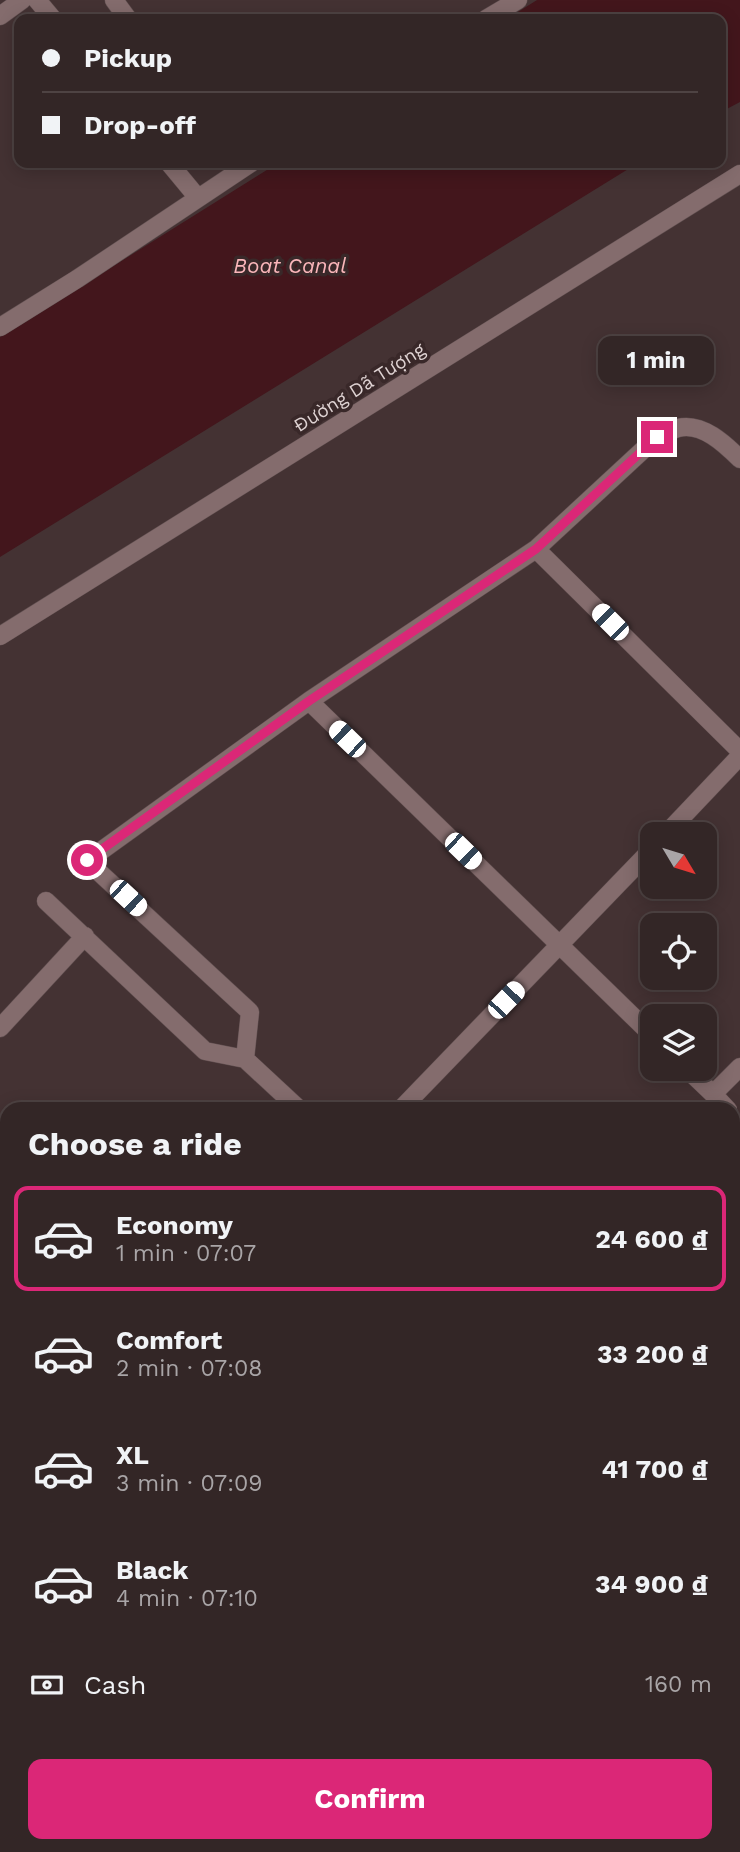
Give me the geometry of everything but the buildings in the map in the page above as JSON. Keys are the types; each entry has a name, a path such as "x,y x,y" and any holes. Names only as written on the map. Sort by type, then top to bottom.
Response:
{"street":[{"path":"0,16 22,0"},
{"path":"37,0 49,14"},
{"path":"495,14 519,0"},
{"path":"173,168 198,198"},
{"path":"0,327 243,168"},
{"name":"Đường Dã Tượng","path":"0,636 740,174"},
{"path":"245,1059 250,1012 87,860 309,701 536,549 657,437 680,427 704,430 740,459"},
{"path":"536,549 740,751"},
{"path":"309,701 640,1023"},
{"path":"678,822 740,757"},
{"path":"408,1102 640,862"},
{"path":"46,901 205,1051 245,1059 291,1102"},
{"path":"0,1028 85,936"},
{"path":"713,1094 740,1066"},
{"path":"699,1081 720,1102"}],"water":[{"path":"537,0 740,0 740,102 726,109 726,14 515,14"},
{"name":"Boat Canal","path":"270,168 630,168 0,557 0,337"}],"route":[{"path":"87,860 309,701 536,549 657,437"}]}
